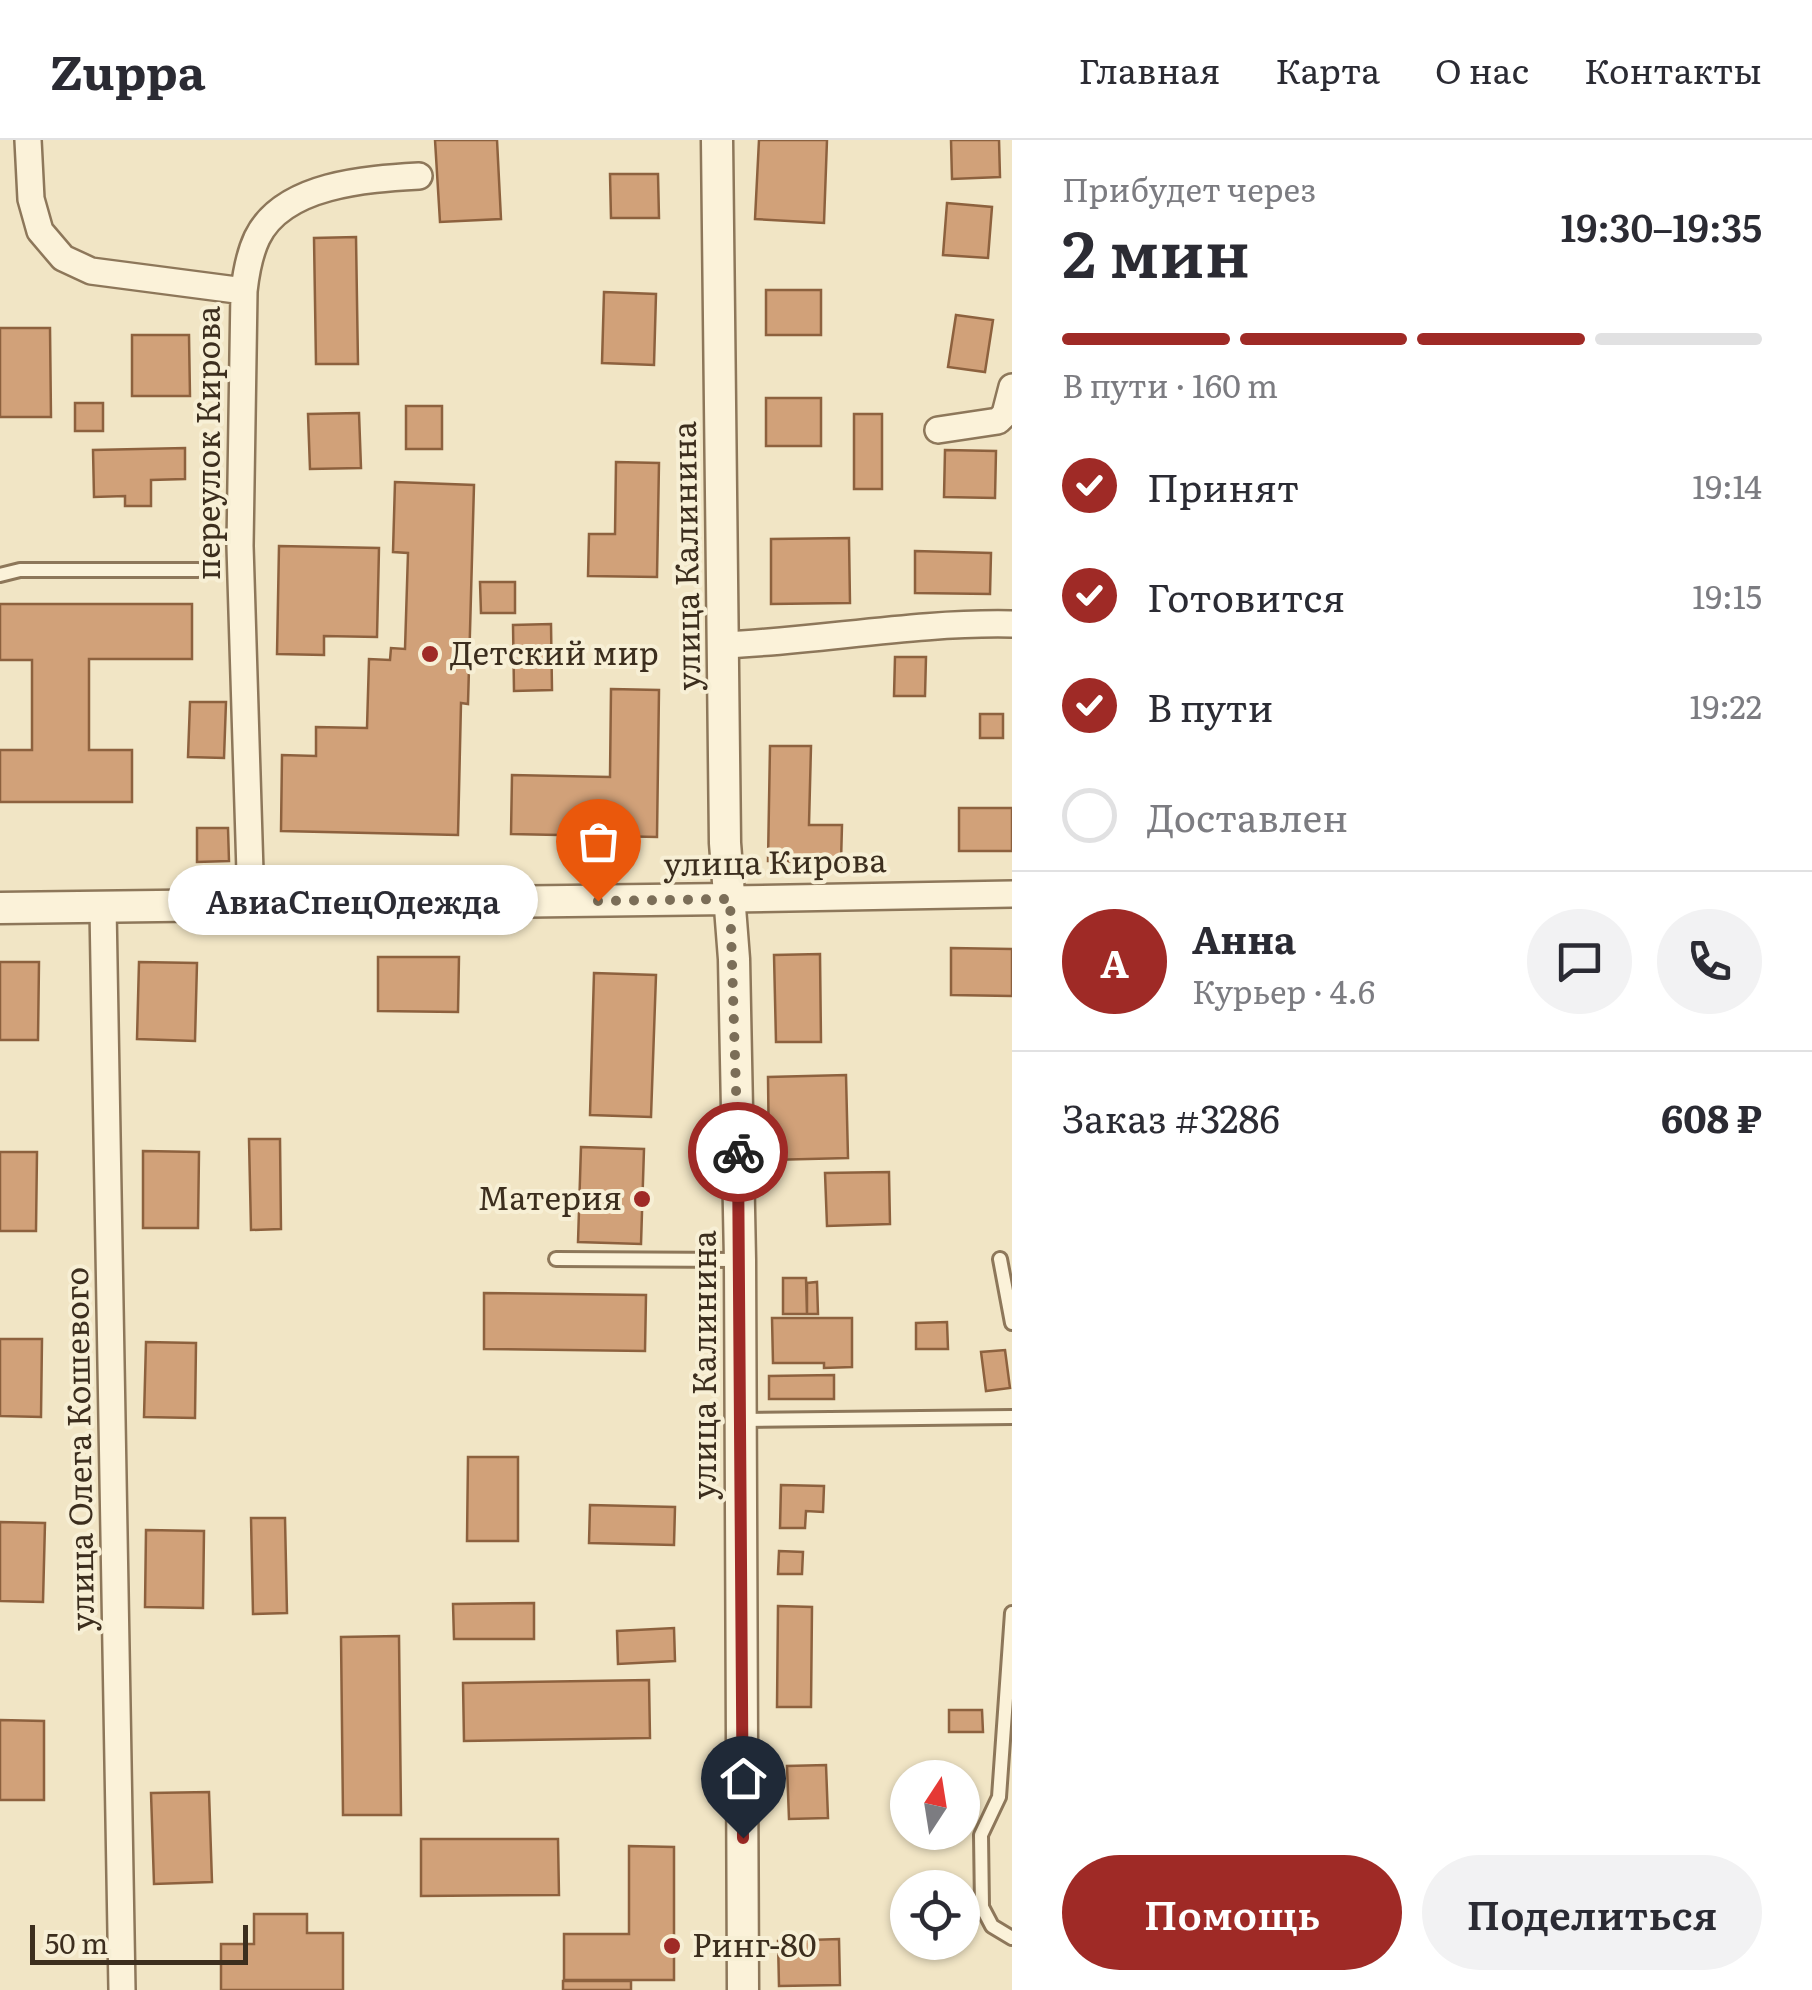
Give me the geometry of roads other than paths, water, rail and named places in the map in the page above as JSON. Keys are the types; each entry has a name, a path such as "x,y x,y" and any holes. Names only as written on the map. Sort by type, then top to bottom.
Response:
{"street":[{"name":"переулок Кирова","path":"28,140 31,199 40,231 63,258 91,271 244,292 240,546 251,905"},
{"name":"улица Калинина","path":"717,140 725,843 740,1260 743,1990"},
{"path":"244,292 248,261 258,234 281,209 310,194 419,176"},
{"path":"938,430 998,420 1006,414 1012,387"},
{"path":"723,645 800,642 920,626 1012,624"},
{"name":"улица Кирова","path":"0,908 1012,894"},
{"name":"улица Олега Кошевого","path":"102,907 122,1990"}],"lane":[{"path":"0,574 20,570 198,570"},
{"path":"556,1258 740,1260"},
{"path":"1000,1259 1012,1323"},
{"path":"741,1420 1012,1417"},
{"path":"1012,1613 999,1796 981,1835 982,1907 992,1926 1012,1938"}],"place":[{"name":"Детский мир","path":"430,654"},
{"name":"АвиаСпецОдежда","path":"598,901"},
{"name":"Материя","path":"642,1199"},
{"name":"Ринг-80","path":"672,1946"}]}
